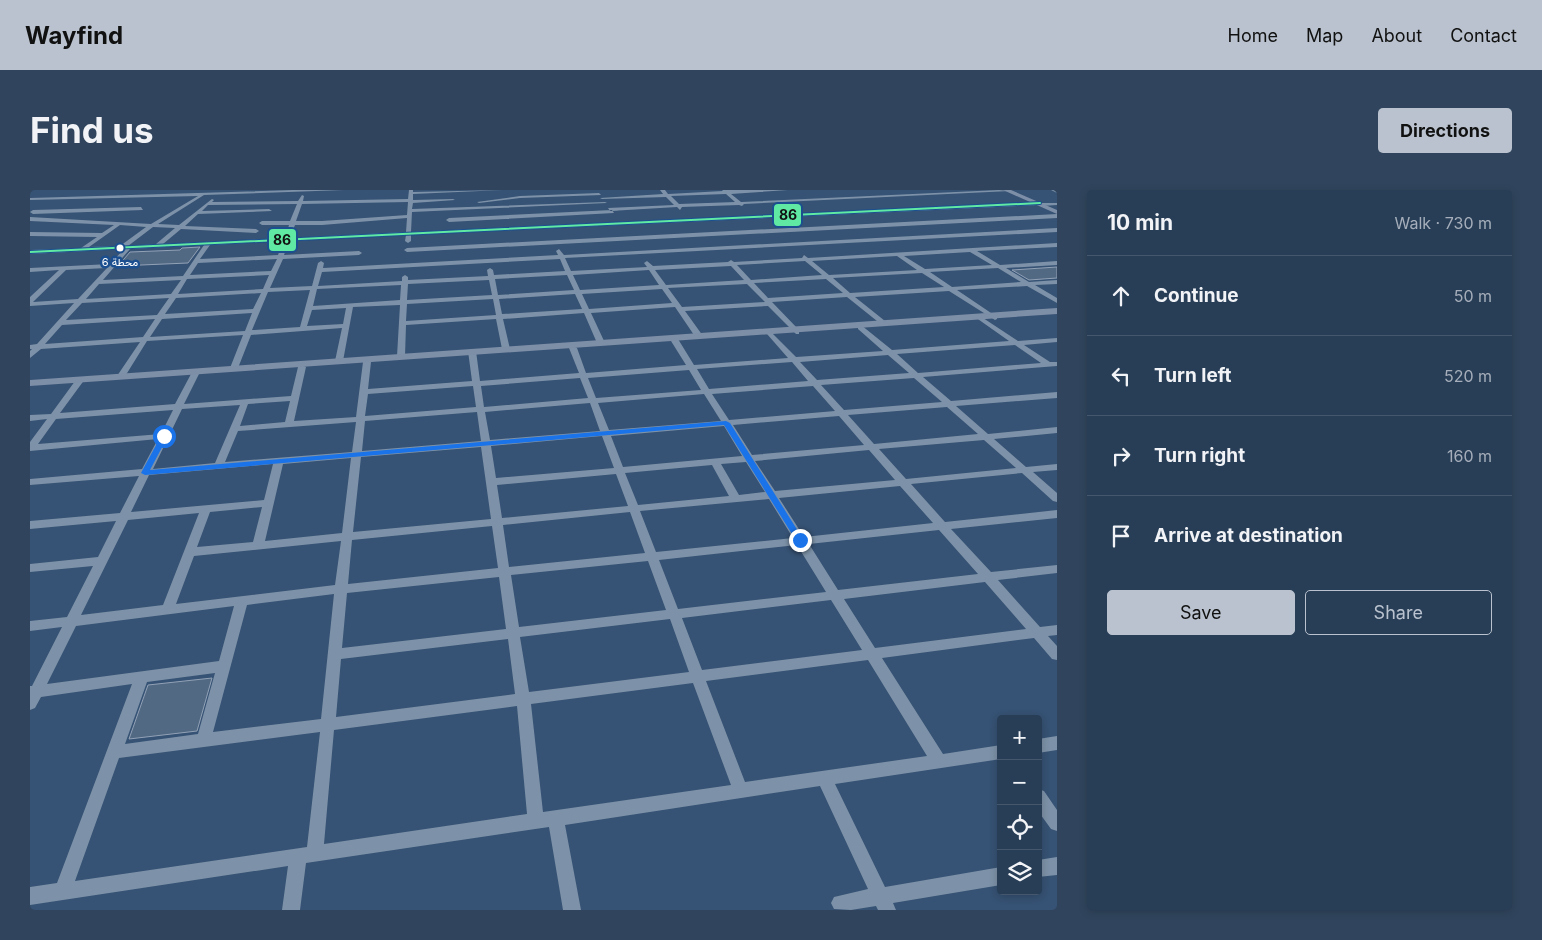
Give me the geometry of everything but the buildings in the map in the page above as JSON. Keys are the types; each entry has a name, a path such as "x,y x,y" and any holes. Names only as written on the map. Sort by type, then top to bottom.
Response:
{"main road":[{"path":"1008,190 1057,211"},
{"path":"80,381 121,376 401,356 675,341 1057,310"},
{"path":"30,384 302,367 601,342 771,334 882,323 1057,315"}],"street":[{"path":"31,214 66,190"},
{"path":"125,196 132,190"},
{"path":"133,214 168,190"},
{"path":"234,368 256,311 281,256 304,190"},
{"path":"30,199 221,191 341,190 335,208"},
{"path":"207,204 336,201 352,198 375,199 454,191 502,190"},
{"path":"546,190 554,205"},
{"path":"662,190 726,256 794,331"},
{"path":"262,223 346,221 410,214 452,205 550,196 667,196 726,191 786,190"},
{"path":"865,190 955,241"},
{"path":"927,190 968,211"},
{"path":"449,220 678,206 1008,190"},
{"path":"1053,190 1057,192"},
{"path":"156,246 221,191"},
{"path":"446,231 454,191"},
{"path":"726,191 795,250"},
{"path":"30,356 111,266 125,247 152,226 206,192"},
{"path":"808,195 836,212 882,245"},
{"path":"411,196 452,205 486,208 563,205 601,196"},
{"path":"401,356 411,196"},
{"path":"601,196 699,336"},
{"path":"375,199 375,235"},
{"path":"249,241 275,202"},
{"path":"30,252 836,212 1057,204"},
{"path":"563,205 568,214"},
{"path":"486,208 489,218"},
{"path":"31,214 141,209"},
{"path":"83,222 99,210"},
{"path":"196,213 269,211"},
{"path":"231,218 238,212"},
{"path":"332,222 334,215"},
{"path":"550,215 561,257 601,342"},
{"path":"977,216 1048,250"},
{"path":"407,250 1057,216"},
{"path":"505,217 510,228"},
{"path":"30,219 256,231"},
{"path":"82,250 126,219"},
{"path":"342,236 346,221"},
{"path":"196,244 223,223"},
{"path":"482,230 506,349"},
{"path":"30,303 79,302 568,274 651,268 789,245 1057,230"},
{"path":"30,234 102,235"},
{"path":"356,268 362,236"},
{"path":"121,376 208,243"},
{"path":"963,246 1057,301"},
{"path":"319,270 640,253 807,260 1057,246"},
{"path":"890,250 949,288 1016,343 1053,365 1057,371"},
{"path":"42,257 48,251"},
{"path":"197,261 359,253"},
{"path":"303,329 324,255"},
{"path":"801,255 882,323"},
{"path":"30,269 36,262"},
{"path":"309,308 1057,263"},
{"path":"30,269 111,266"},
{"path":"30,303 65,268"},
{"path":"97,282 274,272"},
{"path":"403,323 585,311 768,302 1057,282"},
{"path":"38,286 47,285"},
{"path":"339,361 350,305"},
{"path":"60,323 256,311"},
{"path":"30,347 346,326"},
{"path":"861,327 1057,499"},
{"path":"771,334 1057,655"},
{"path":"363,392 584,377 1057,340"},
{"path":"675,341 939,760"},
{"path":"574,348 741,791"},
{"path":"472,353 523,700 536,820"},
{"path":"315,853 340,589 367,362"},
{"path":"233,429 1053,365"},
{"path":"289,425 302,367"},
{"path":"30,704 33,691 72,621 195,374"},
{"path":"30,448 80,381"},
{"path":"30,482 1057,396"},
{"path":"30,418 295,398"},
{"path":"219,466 245,402"},
{"path":"491,482 1057,430"},
{"path":"30,448 164,436"},
{"path":"258,545 279,461"},
{"path":"715,462 735,498"},
{"path":"189,552 1057,467"},
{"path":"30,525 269,503"},
{"path":"168,608 206,508"},
{"path":"30,626 168,608 340,589 1057,514"},
{"path":"30,568 102,561"},
{"path":"335,654 1057,569"},
{"path":"204,740 242,600"},
{"path":"115,752 1057,630"},
{"path":"33,691 225,666"},
{"path":"63,890 142,677"},
{"path":"1042,745 1057,743"},
{"path":"30,896 997,753"},
{"path":"824,778 884,904"},
{"path":"1042,803 1057,823"},
{"path":"555,817 572,910"},
{"path":"291,910 298,856"},
{"path":"1042,868 1057,866"},
{"path":"840,903 884,904 997,877"}],"transit line":[{"name":"86","path":"30,252 1040,203"}],"place":[{"name":"محطة 6","path":"120,248"}],"route":[{"path":"164,436 145,473 726,423 800,540"}]}
